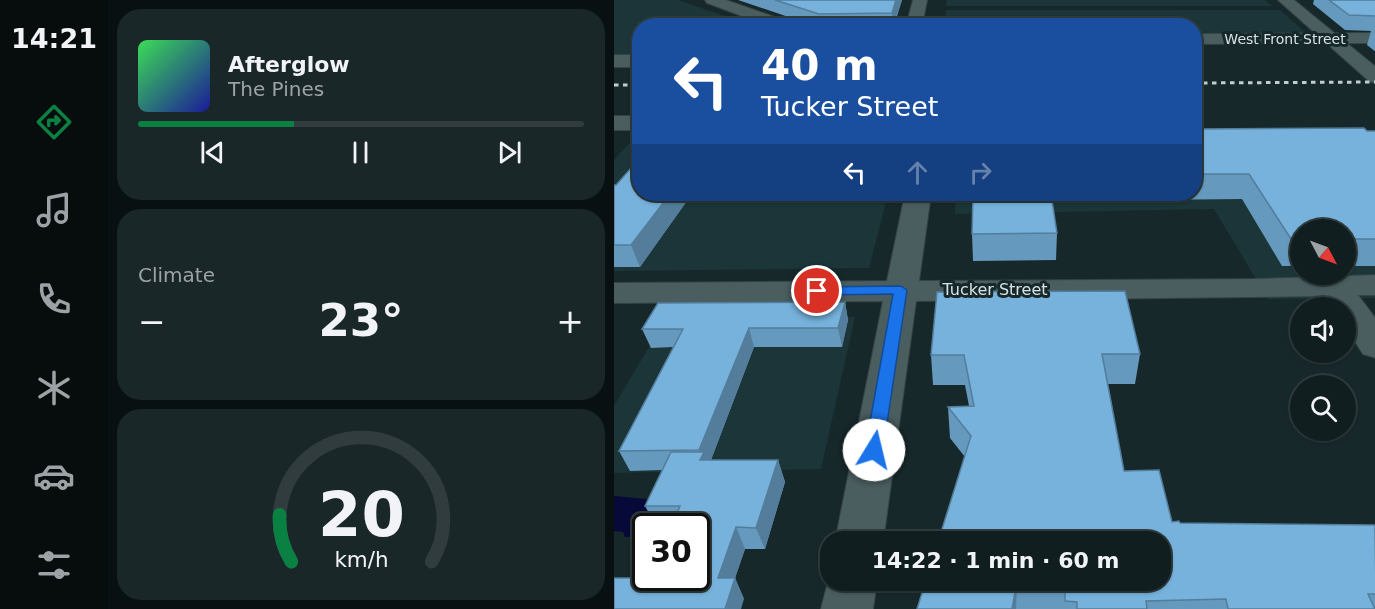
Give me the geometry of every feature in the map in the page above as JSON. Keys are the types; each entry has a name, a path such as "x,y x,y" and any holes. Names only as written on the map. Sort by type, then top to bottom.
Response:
{"street":[{"path":"712,0 763,18"},
{"path":"916,18 920,0"},
{"path":"1285,0 1376,77"},
{"name":"West Front Street","path":"1202,39 1376,38"},
{"path":"614,61 632,61"},
{"path":"861,531 917,201"},
{"name":"Tucker Street","path":"614,293 1254,289 1376,285"},
{"path":"1335,286 1376,346"},
{"path":"847,609 850,591"}],"shaded area":[{"path":"614,0 678,0 731,18 632,18 632,54 614,54"},
{"path":"947,0 1265,0 1273,6 946,6"},
{"path":"946,10 1280,10 1311,37 1202,37 1202,18 945,18"},
{"path":"632,140 632,201 886,201 869,268 614,271 614,160"},
{"path":"1375,149 1375,298 1268,299 1214,209 955,214 956,201 1202,201 1202,192"},
{"path":"855,317 821,469 614,473 614,406 666,318"},
{"path":"614,496 658,500 652,513 632,513 632,537 625,537 623,532 614,531"}],"building":[{"path":"775,0 896,0 892,13 819,14"},
{"path":"1329,0 1376,0 1376,16 1349,15"},
{"path":"1364,128 1367,131 1376,131 1376,239 1356,239 1356,219 1290,219 1290,237 1249,174 1202,174 1202,129"},
{"path":"632,167 632,201 665,201 631,245 614,245 614,185"},
{"path":"973,201 1052,201 1057,233 972,234"},
{"path":"1125,291 1140,354 1102,354 1124,471 1159,470 1172,522 1375,525 1376,594 1368,594 1375,609 1228,609 1226,599 1146,601 1147,609 1077,609 1077,602 1065,601 1065,591 1171,591 1171,531 941,531 971,436 948,407 974,406 964,355 931,355 937,292"},
{"path":"845,302 838,328 749,328 699,450 619,451 683,329 642,329 658,303"},
{"path":"671,452 704,452 700,460 778,460 756,528 736,527 718,578 735,578 725,609 614,609 614,578 632,578 632,591 710,591 710,513 677,513 680,506 645,506"},
{"path":"923,591 1015,591 1012,609 917,609"}],"railway":[{"path":"1202,83 1376,82"},
{"path":"614,85 632,85"}],"route":[{"path":"817,291 901,290 874,450"}]}
